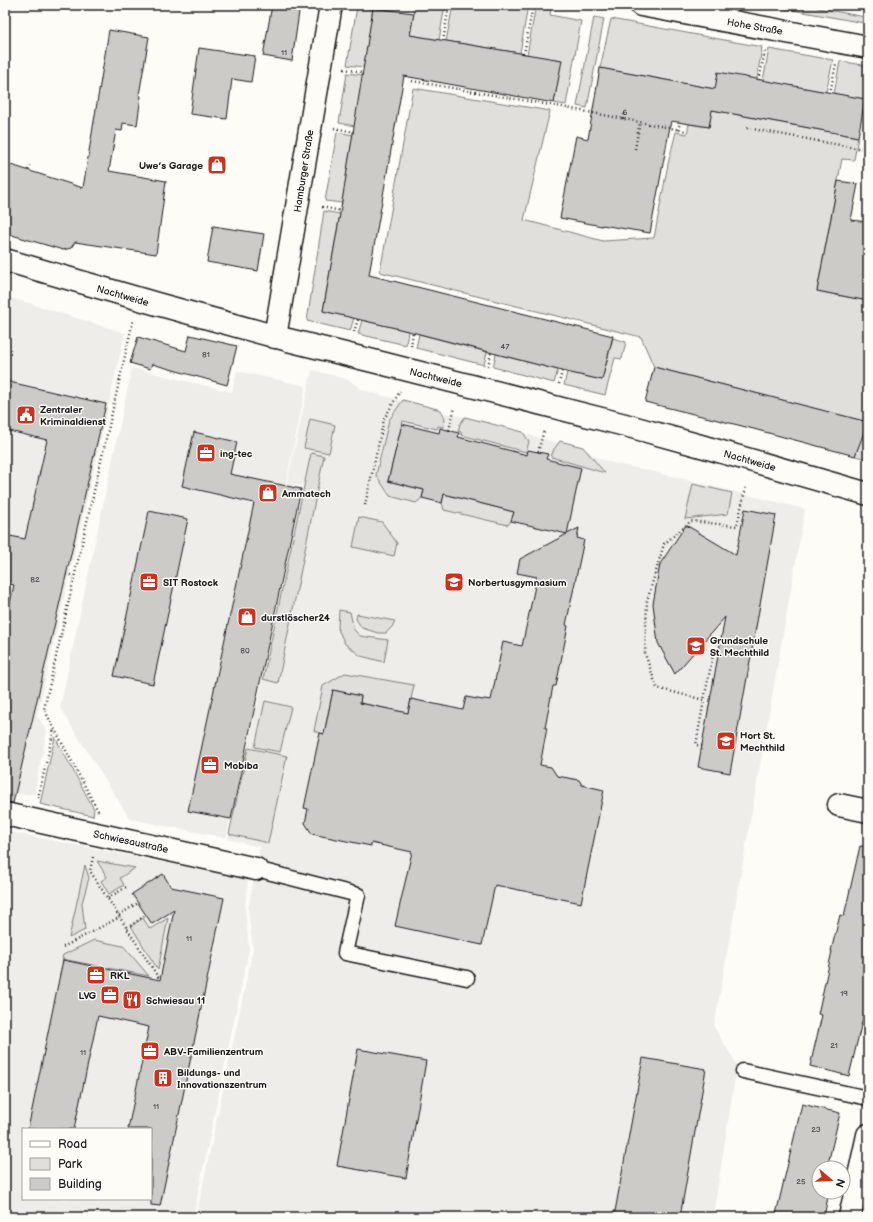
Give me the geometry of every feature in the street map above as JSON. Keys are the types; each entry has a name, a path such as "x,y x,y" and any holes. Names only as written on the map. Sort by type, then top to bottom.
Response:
{"street":[{"name":"Hamburger Straße","path":"275,337 331,5"},
{"name":"Hohe Straße","path":"641,5 868,47"},
{"name":"Nachtweide","path":"5,260 275,337 625,425 868,494"},
{"path":"839,805 868,812"},
{"name":"Schwiesaustraße","path":"5,814 256,869"},
{"path":"850,1217 868,1134"}],"lane":[{"path":"256,869 358,895 345,953 467,978"},
{"path":"743,1071 868,1098"}],"path":[{"path":"443,40 449,5"},
{"path":"524,54 533,5"},
{"path":"759,80 766,51"},
{"path":"830,93 836,64"},
{"path":"343,69 363,72"},
{"path":"412,81 562,107 686,131"},
{"path":"623,119 625,112"},
{"path":"635,150 640,122"},
{"path":"678,130 680,122"},
{"path":"334,128 354,132"},
{"path":"748,128 856,148 868,148"},
{"path":"28,170 30,163"},
{"path":"322,207 341,211"},
{"path":"134,316 44,709 102,819 90,871 160,980"},
{"path":"353,338 358,319"},
{"path":"487,371 491,353"},
{"path":"557,389 562,371"},
{"path":"365,505 384,419 402,386"},
{"path":"449,430 455,407"},
{"path":"538,452 544,430"},
{"path":"704,700 657,688 645,654 647,601 664,544 691,520 737,526 746,486"},
{"path":"66,574 74,576"},
{"path":"702,746 696,745 714,650"},
{"path":"33,820 54,728"},
{"path":"108,898 128,886"},
{"path":"63,946 119,916 138,903"},
{"path":"126,928 146,915"}],"shaded area":[{"path":"5,296 125,333 37,716 47,731 34,794 5,794"},
{"path":"132,368 232,392 237,371 306,386 286,483 302,487 226,838 130,819 60,708"},
{"path":"312,370 349,380 362,390 588,451 598,458 616,464 805,509 714,1027 737,1065 713,1217 196,1217 253,949 248,909 260,847 228,839 305,486 287,483"},
{"path":"5,831 248,879 245,907 249,949 193,1217 5,1217"}],"green space":[{"path":"415,5 445,5 439,40 410,35"},
{"path":"453,5 528,5 520,53 446,41"},
{"path":"536,5 551,8 550,15 581,21 566,105 554,103 561,60 527,55"},
{"path":"765,5 819,5 818,8 865,17 864,23"},
{"path":"357,7 373,9 364,67 347,65"},
{"path":"594,17 604,19 587,108 577,106"},
{"path":"611,19 762,47 757,79 715,89 600,68"},
{"path":"769,49 833,60 826,92 763,81"},
{"path":"840,61 868,66 868,85 865,99 834,94"},
{"path":"347,73 363,75 355,126 339,123"},
{"path":"413,88 550,111 524,220 603,241 654,238 668,164 676,132 687,134 689,124 709,127 712,110 858,137 854,160 842,159 817,291 868,301 868,459 855,456 867,422 654,367 641,337 380,272"},
{"path":"337,132 353,135 342,203 325,201"},
{"path":"324,211 340,214 323,311 354,318 350,331 307,321"},
{"path":"362,320 408,331 406,345 358,334"},
{"path":"419,334 487,352 484,365 416,348"},
{"path":"613,338 626,342 622,359 615,358 605,395 564,385 567,372 602,380"},
{"path":"496,354 558,370 554,383 493,367"},
{"path":"403,400 441,410 445,419 444,427 438,426 437,429 403,421 388,481 424,490 422,498 416,503 390,496 376,475 389,420"},
{"path":"465,417 523,432 529,442 526,452 461,435 461,432 458,431 460,424"},
{"path":"310,419 335,425 329,453 304,448"},
{"path":"560,441 583,447 605,473 551,457 554,449"},
{"path":"311,453 324,456 278,683 263,679"},
{"path":"693,484 732,493 728,514 685,519"},
{"path":"444,494 514,512 508,525 444,510 442,503"},
{"path":"359,517 382,522 397,543 394,556 353,547"},
{"path":"339,610 350,612 354,630 360,636 388,640 384,662 361,656 345,644 338,629"},
{"path":"357,614 395,621 386,633 378,633 362,628 356,619"},
{"path":"345,673 414,685 408,713 360,703 361,696 333,690 324,734 314,731 323,686"},
{"path":"265,701 291,707 280,752 255,747"},
{"path":"55,737 94,809 93,816 40,804"},
{"path":"248,748 287,756 268,843 229,834"},
{"path":"97,861 135,868 120,878 124,885 109,894 101,881 107,877"},
{"path":"85,865 89,878 82,903 85,930 69,938"},
{"path":"143,918 150,929 168,918 158,970 131,926"},
{"path":"94,940 123,946 149,976 62,959 63,955"}],"building":[{"path":"272,5 300,5 292,61 263,56"},
{"path":"373,8 414,13 410,35 562,60 554,103 404,76 369,275 613,336 602,380 323,311"},
{"path":"109,30 149,37 139,95 141,96 137,125 123,123 122,131 116,130 109,171 166,181 156,254 75,242 71,248 63,250 5,233 5,163 83,188"},
{"path":"199,48 255,56 251,82 232,79 227,119 190,114"},
{"path":"600,68 715,89 718,72 865,99 858,137 712,110 709,127 671,121 650,233 560,218 576,136 588,139"},
{"path":"838,181 858,184 851,220 868,222 868,301 817,291"},
{"path":"213,226 264,234 258,271 207,262"},
{"path":"190,335 237,346 227,385 152,364 150,369 130,363 138,337 186,351"},
{"path":"654,367 868,422 855,456 645,402"},
{"path":"5,381 106,404 13,803 5,802 5,625 14,585 5,583 5,535 25,539 47,440 5,430"},
{"path":"402,424 439,433 440,428 459,433 458,437 527,455 528,450 548,454 546,459 581,468 567,534 511,521 514,512 444,494 442,503 422,498 424,490 388,481"},
{"path":"194,432 237,442 230,474 301,489 231,819 188,811 254,503 182,486"},
{"path":"745,509 776,515 730,773 698,767 725,617 675,674 658,643 653,604 660,564 686,525 736,555"},
{"path":"149,511 188,519 153,684 114,676"},
{"path":"579,528 577,538 584,540 566,625 568,626 556,686 553,686 540,765 551,767 557,776 579,780 582,785 604,790 581,903 495,885 482,945 395,926 412,852 371,843 371,846 312,834 305,823 308,809 304,808 320,733 324,734 333,690 361,696 360,703 408,713 411,699 463,710 466,697 491,700 503,642 522,646 537,577 517,573 520,559"},
{"path":"860,846 868,847 868,997 849,1076 810,1066 822,1015 818,1014 831,951 840,915 844,916"},
{"name":"Bildungs- und Innovationszentrum","path":"163,874 171,887 224,898 160,1206 151,1205 152,1128 128,1128 149,1027 98,1016 74,1128 28,1128 63,960 160,980 174,910 152,924 132,894"},
{"path":"358,1049 426,1061 406,1178 337,1166"},
{"path":"643,1058 706,1069 680,1217 614,1217"},
{"path":"802,1104 840,1113 829,1160 811,1160 811,1200 827,1200 824,1217 789,1217 776,1214"}],"place":[{"name":"Uwe’s Garage","path":"217,165"},
{"name":"Zentraler Kriminaldienst","path":"26,415"},
{"name":"ing-tec","path":"206,453"},
{"name":"Ammatech","path":"268,493"},
{"name":"SIT Rostock","path":"149,582"},
{"name":"Norbertusgymnasium","path":"454,582"},
{"name":"durstlöscher24","path":"247,617"},
{"name":"Grundschule St. Mechthild","path":"696,646"},
{"name":"Hort St. Mechthild","path":"726,741"},
{"name":"Mobiba","path":"210,765"},
{"name":"RKL","path":"96,975"},
{"name":"LVG","path":"110,995"},
{"name":"Schwiesau 11","path":"132,1000"},
{"name":"ABV-Familienzentrum","path":"150,1051"},
{"name":"Bildungs- und Innovationszentrum","path":"163,1078"}]}
